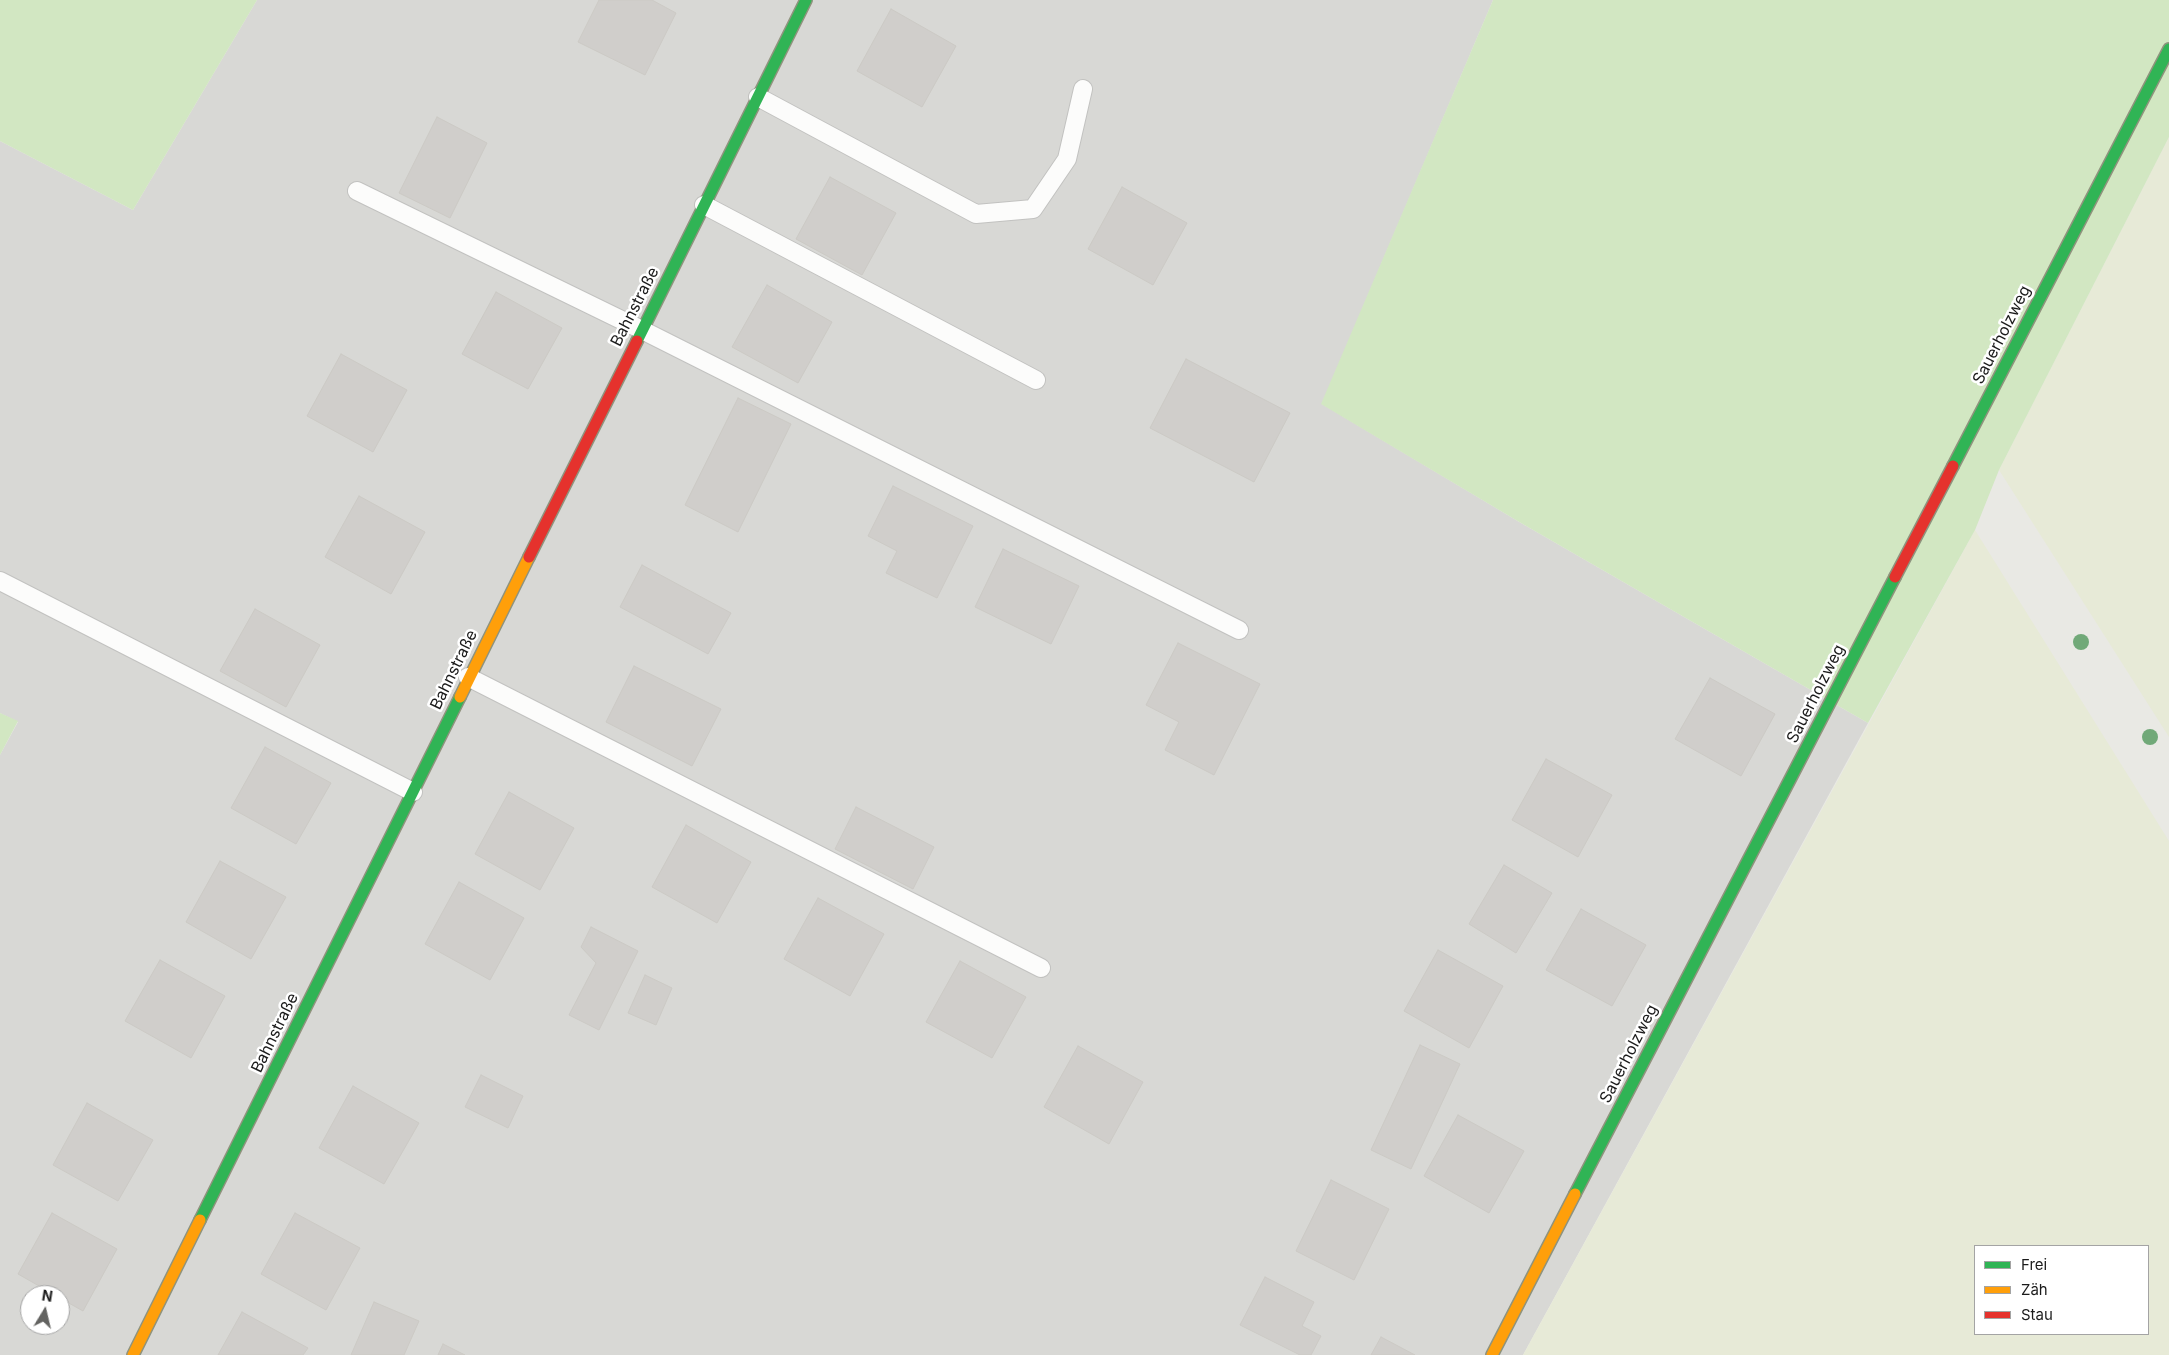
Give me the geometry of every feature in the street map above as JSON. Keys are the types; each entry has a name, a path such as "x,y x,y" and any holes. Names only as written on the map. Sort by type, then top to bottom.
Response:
{"street":[{"name":"Bahnstraße","path":"133,1355 413,792 468,677 806,0"},
{"name":"Sauerholzweg","path":"1492,1355 2169,49"}],"lane":[{"path":"758,97 976,214 1033,209 1067,159 1083,90"},
{"path":"357,191 642,330 1240,630"},
{"path":"704,205 1036,380"},
{"path":"0,581 413,792"},
{"path":"468,677 1041,968"}],"shaded area":[{"path":"257,0 1493,0 1322,404 1521,523 1868,723 1523,1355 0,1355 0,755 18,722 0,713 0,141 133,210"}],"green space":[{"path":"0,0 257,0 133,210 0,141"},
{"path":"1493,0 2169,0 2169,137 1999,470 1975,530 1868,723 1521,523 1321,404"},
{"path":"2169,137 2169,737 1999,470"},
{"path":"1975,530 2169,841 2169,1355 1523,1355"},
{"path":"0,713 18,721 0,755"}],"building":[{"path":"599,0 652,0 676,13 645,75 578,42"},
{"path":"891,9 956,46 922,107 857,71"},
{"path":"437,117 487,143 450,218 399,193"},
{"path":"830,177 896,213 862,275 796,239"},
{"path":"1122,187 1187,223 1153,285 1088,249"},
{"path":"767,285 832,322 798,383 732,347"},
{"path":"496,292 562,328 528,389 462,354"},
{"path":"341,354 407,390 373,452 307,416"},
{"path":"1186,359 1290,413 1254,482 1150,428"},
{"path":"738,398 791,424 738,532 685,505"},
{"path":"893,486 973,526 937,598 886,573 897,551 868,536"},
{"path":"359,496 425,532 391,594 325,557"},
{"path":"1003,549 1079,586 1051,644 975,607"},
{"path":"642,565 731,613 708,654 620,607"},
{"path":"255,609 320,645 286,707 220,671"},
{"path":"1178,643 1260,684 1214,775 1165,750 1179,722 1146,705"},
{"path":"634,666 721,709 692,766 606,722"},
{"path":"1710,678 1775,714 1741,776 1675,739"},
{"path":"265,747 331,783 296,844 231,808"},
{"path":"1546,759 1612,795 1578,857 1512,820"},
{"path":"509,792 574,828 540,890 475,854"},
{"path":"856,807 934,847 913,889 835,849"},
{"path":"686,825 751,862 717,923 652,887"},
{"path":"220,861 286,897 251,959 186,922"},
{"path":"1504,865 1552,893 1516,953 1469,924"},
{"path":"459,882 524,918 490,980 425,944"},
{"path":"818,898 884,934 850,996 784,959"},
{"path":"1581,909 1646,945 1612,1006 1546,970"},
{"path":"591,927 638,951 599,1030 569,1015 596,963 581,947"},
{"path":"1438,950 1503,986 1469,1048 1404,1011"},
{"path":"160,960 225,996 191,1058 125,1021"},
{"path":"960,961 1026,997 992,1058 926,1022"},
{"path":"645,975 672,988 656,1025 628,1013"},
{"path":"1420,1045 1460,1064 1411,1169 1371,1150"},
{"path":"1078,1046 1143,1082 1109,1144 1044,1107"},
{"path":"481,1075 523,1096 508,1128 465,1107"},
{"path":"353,1086 419,1123 384,1184 319,1148"},
{"path":"87,1103 153,1140 118,1201 53,1165"},
{"path":"1458,1115 1524,1151 1489,1213 1424,1176"},
{"path":"1331,1180 1389,1209 1354,1280 1296,1251"},
{"path":"52,1213 117,1249 83,1311 70,1304 70,1285 37,1285 18,1274"},
{"path":"295,1213 360,1248 326,1310 261,1274"},
{"path":"1265,1277 1314,1302 1302,1326 1321,1336 1311,1355 1300,1355 1240,1325"},
{"path":"374,1302 419,1321 404,1355 351,1355"},
{"path":"242,1312 308,1348 303,1355 218,1355"},
{"path":"1381,1337 1415,1355 1371,1355"},
{"path":"443,1344 465,1355 438,1355"}],"traffic: fast":[{"path":"637,341 806,0"},
{"path":"1953,466 2169,49"},
{"path":"1575,1194 1895,577"},
{"path":"200,1220 460,697"}],"traffic: slow":[{"path":"460,697 529,557"},
{"path":"1492,1355 1575,1194"},
{"path":"133,1355 200,1220"}],"traffic: jam":[{"path":"529,557 637,341"},
{"path":"1895,577 1953,466"}]}
